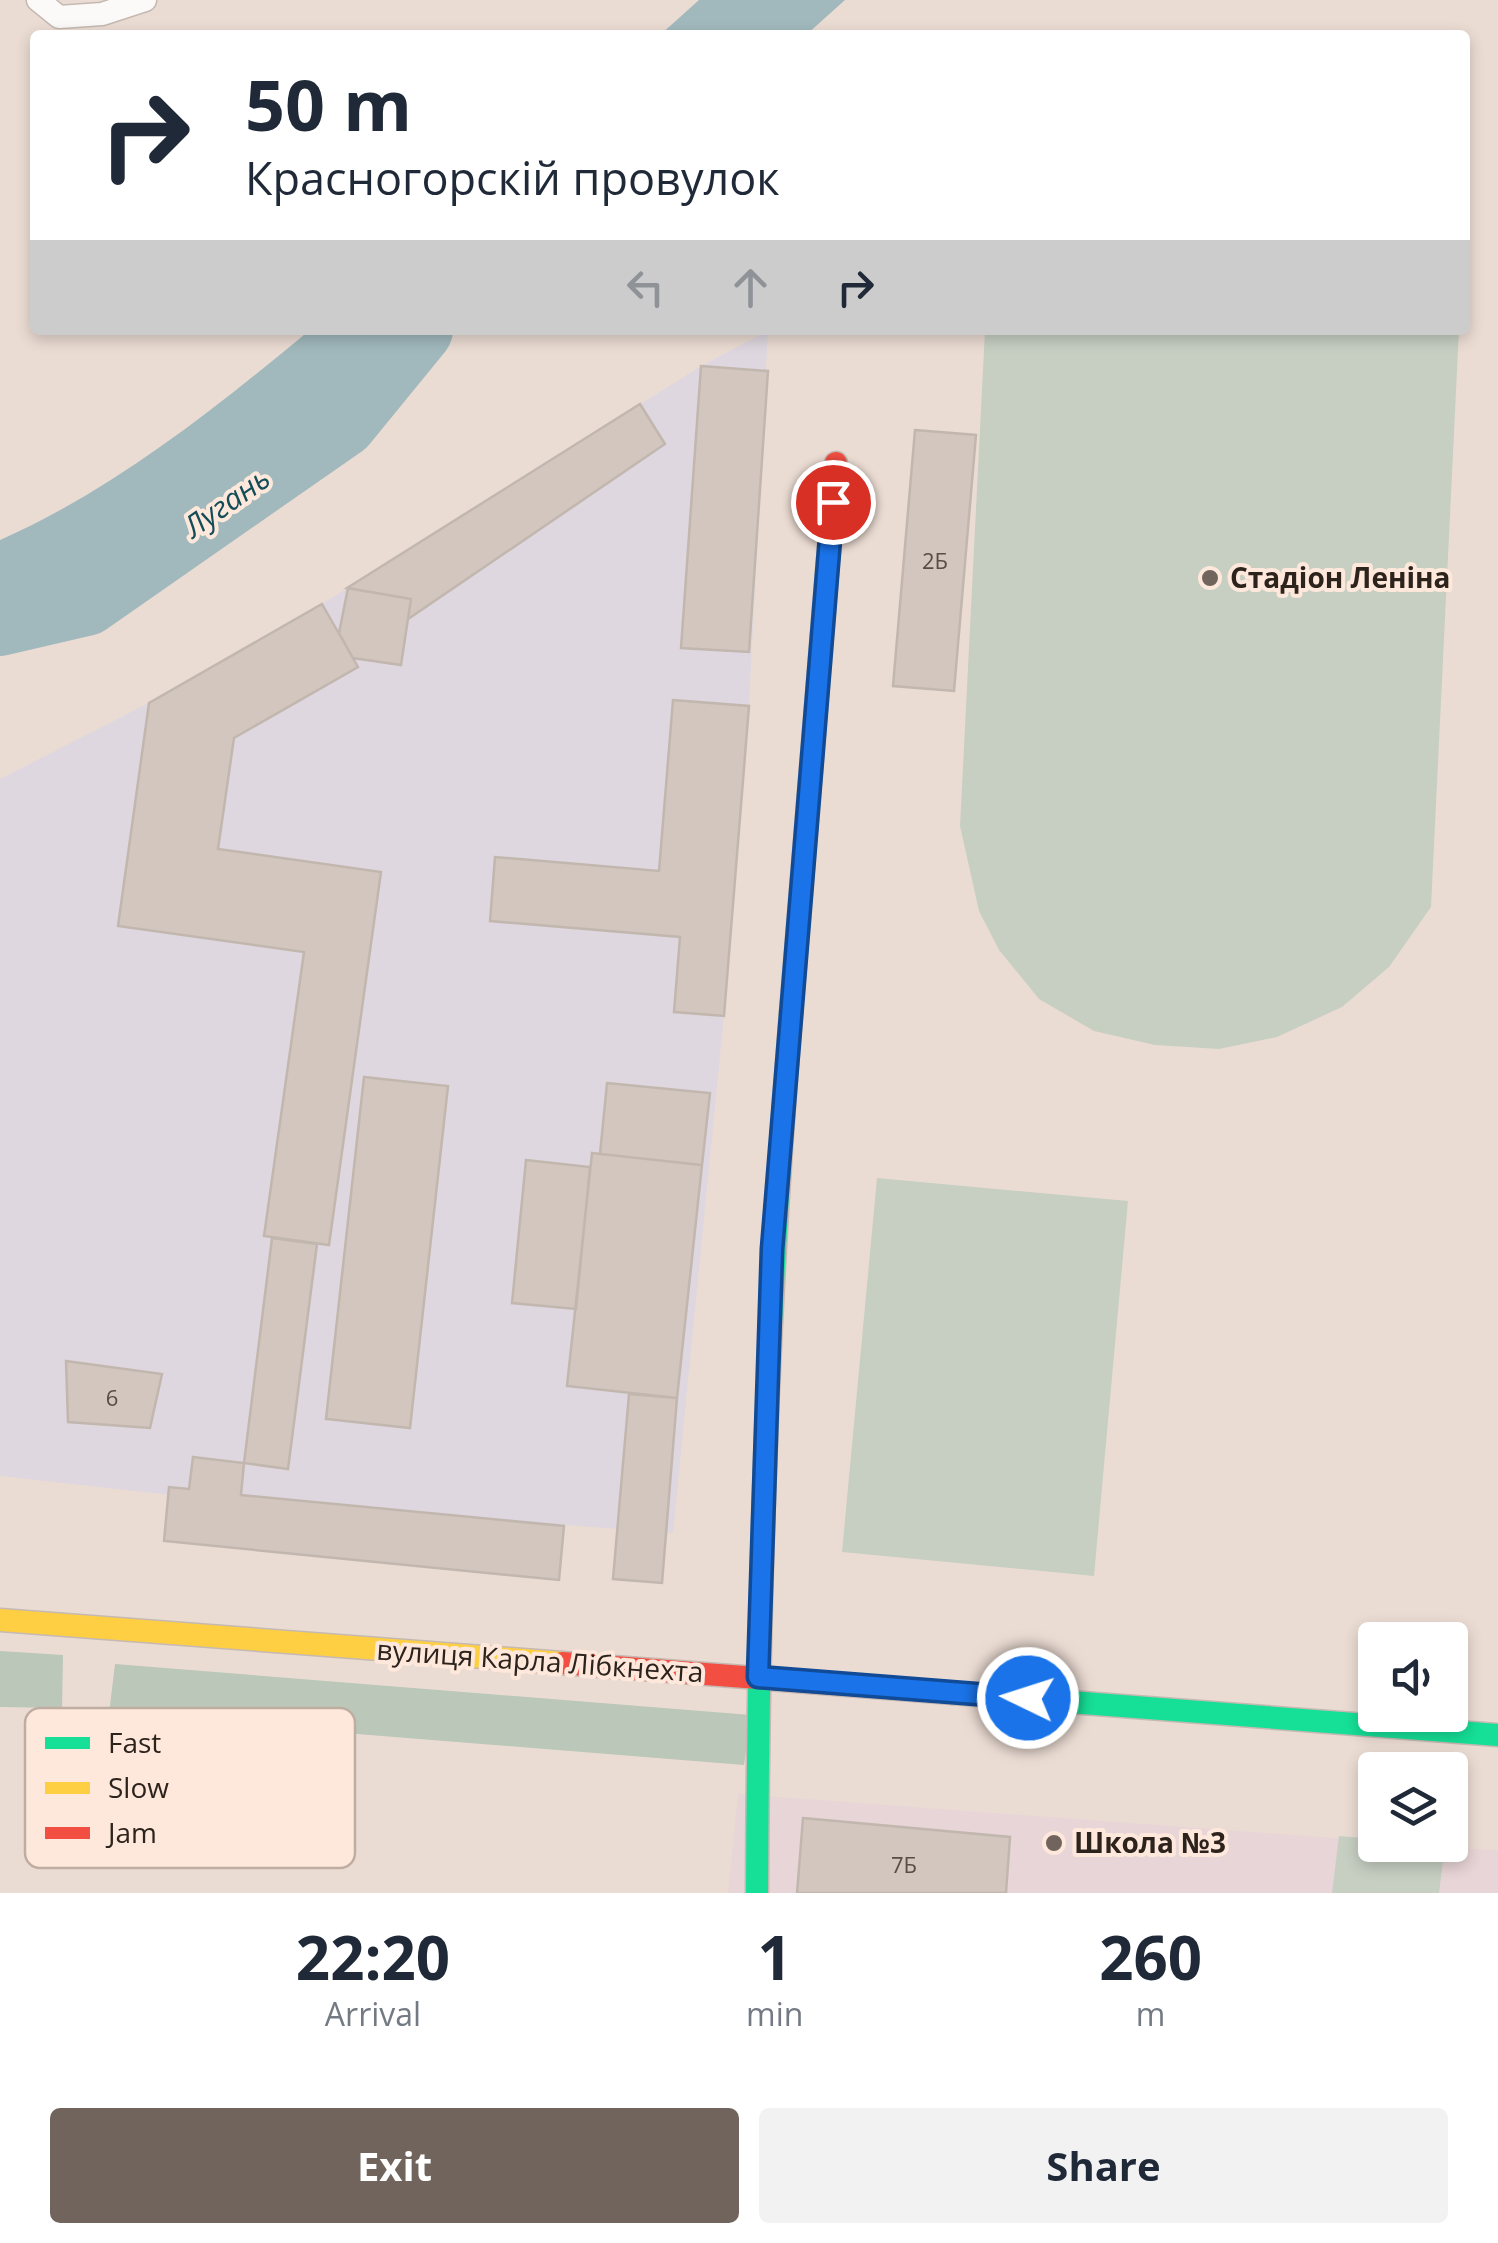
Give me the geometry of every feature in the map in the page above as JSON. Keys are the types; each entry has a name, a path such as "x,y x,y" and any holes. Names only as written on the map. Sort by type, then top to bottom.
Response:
{"street":[{"path":"757,1893 758,1677 772,1249 836,463"},
{"name":"вулиця Карла Лібкнехта","path":"0,1620 1498,1735"}],"lane":[{"path":"38,0 59,16 102,14 145,0"}],"shaded area":[{"path":"760,335 768,335 749,706 724,1016 673,1533 188,1497 0,1476 0,779 170,692 322,604 701,366"},
{"name":"Стадіон Леніна","path":"985,335 1459,335 1431,907 1389,967 1342,1007 1277,1037 1219,1049 1155,1045 1094,1031 1039,999 999,950 979,911 960,826"},
{"path":"877,1178 1128,1201 1094,1576 842,1552"},
{"name":"Школа №3","path":"738,1794 1358,1840 1358,1862 1468,1862 1468,1849 1498,1850 1498,1893 728,1893"},
{"path":"1339,1836 1358,1838 1358,1862 1443,1862 1439,1893 1332,1893"}],"green space":[{"path":"0,1651 63,1655 62,1708 0,1707"},
{"path":"115,1664 751,1715 744,1765 355,1734 355,1708 110,1708"}],"water":[{"path":"699,0 845,0 812,30 666,30"},
{"path":"304,335 396,335 188,509 97,561 0,602 0,540 83,497 200,418"}],"building":[{"path":"701,366 768,371 749,652 681,648"},
{"path":"640,404 665,444 408,619 411,599 347,588"},
{"path":"915,430 976,435 954,691 893,686"},
{"path":"348,588 411,599 401,665 353,658 339,633"},
{"path":"322,604 358,667 234,738 218,849 381,872 329,1245 264,1236 304,952 118,926 149,703"},
{"path":"673,700 749,706 724,1016 674,1012 680,937 490,921 495,857 659,871"},
{"path":"364,1077 448,1086 410,1428 326,1419"},
{"path":"607,1083 710,1093 702,1165 600,1154"},
{"path":"592,1153 702,1165 677,1398 567,1386"},
{"path":"526,1160 590,1167 576,1309 512,1303"},
{"path":"272,1238 317,1244 288,1469 244,1463"},
{"path":"66,1361 162,1374 150,1428 68,1422"},
{"path":"629,1394 677,1398 662,1583 613,1579"},
{"path":"193,1457 244,1463 241,1495 564,1526 559,1580 164,1541 169,1487 189,1489"},
{"path":"803,1818 1010,1837 1006,1893 797,1893"}],"waterway":[{"name":"Лугань","path":"0,622 86,602 343,423 415,335"}],"traffic: fast":[{"path":"757,1893 765,1453 791,1013"},
{"path":"953,1693 1498,1735"}],"traffic: slow":[{"path":"0,1620 562,1663"}],"traffic: jam":[{"path":"791,1013 836,463"},
{"path":"562,1663 953,1693"}],"place":[{"name":"Стадіон Леніна","path":"1210,578"},
{"name":"Школа №3","path":"1054,1843"}],"route":[{"path":"833,502 772,1249 758,1677 1028,1698"}]}
